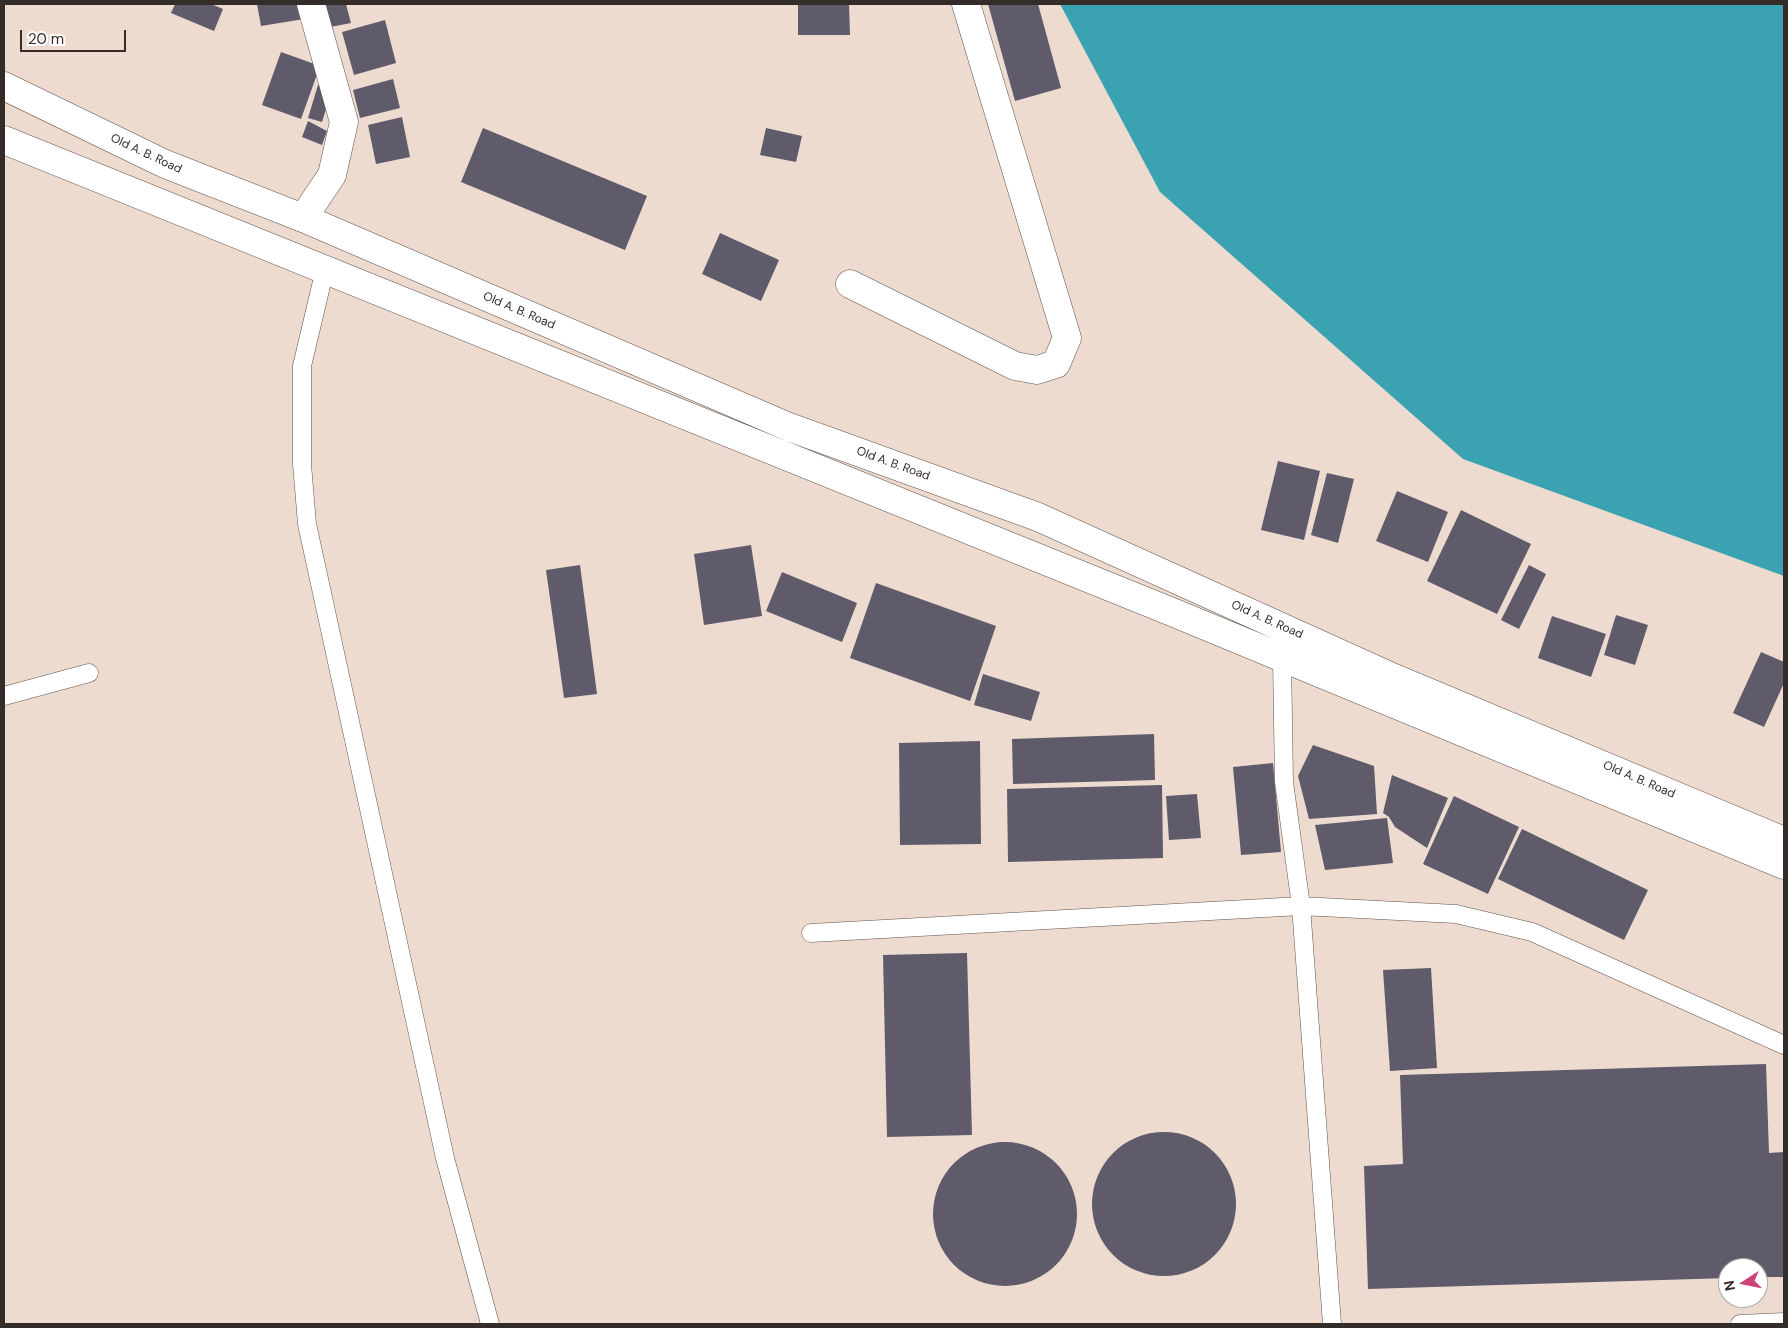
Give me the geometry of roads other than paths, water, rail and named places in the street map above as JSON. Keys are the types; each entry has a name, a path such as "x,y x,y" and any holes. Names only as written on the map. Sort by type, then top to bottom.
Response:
{"main road":[{"path":"303,218 332,175 344,122 311,4"},
{"path":"850,284 1015,366 1037,370 1056,364 1067,338 966,4"},
{"name":"Old A. B. Road","path":"4,86 165,164 303,218 789,427 1038,517 1394,678 1784,841"},
{"name":"Old A. B. Road","path":"4,140 1282,657 1784,865"}],"lane":[{"path":"324,270 302,366 302,464 307,524 445,1158 490,1324"},
{"path":"1282,657 1284,782 1301,906 1332,1324"},
{"path":"4,696 89,673"},
{"path":"811,933 1301,906 1456,914 1532,932 1784,1045"},
{"path":"1740,1324 1784,1322"}],"water":[{"path":"1060,4 1784,4 1784,576 1463,459 1160,192"}]}
